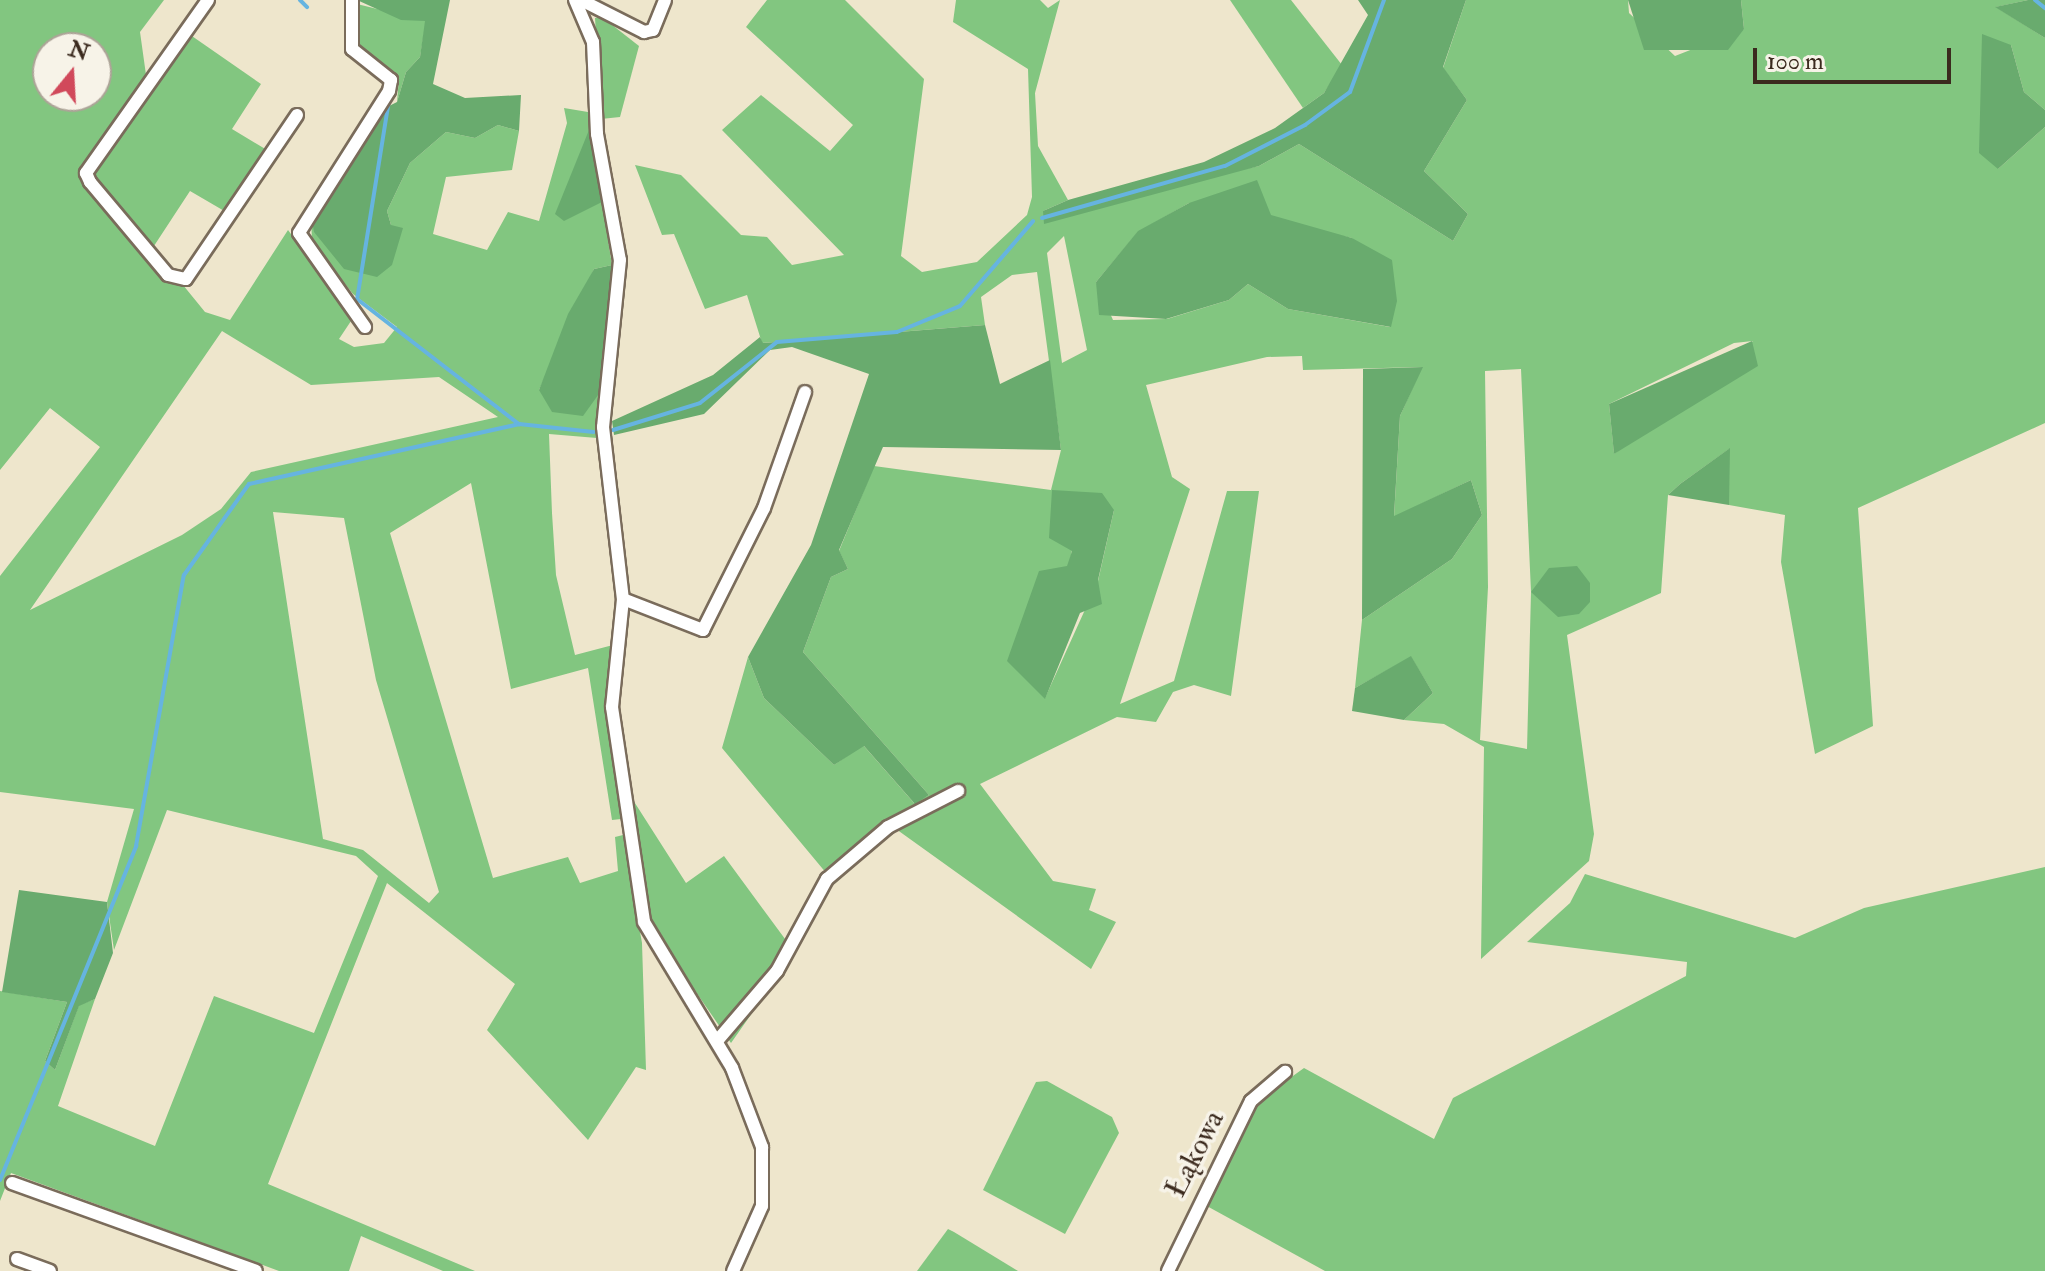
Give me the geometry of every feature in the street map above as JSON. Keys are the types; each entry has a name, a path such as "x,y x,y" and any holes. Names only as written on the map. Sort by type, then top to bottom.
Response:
{"street":[{"path":"208,0 86,173 90,182 168,275 186,279 297,115"},
{"path":"352,0 352,49 391,80 389,91 299,233 365,327"},
{"path":"578,0 644,32 653,30 665,0"},
{"path":"578,0 593,42 597,134 620,260 603,427 623,599 612,707 640,909 651,942 717,1041 746,1095 765,1174 756,1226 733,1271"},
{"path":"623,599 703,630 764,508 805,392"},
{"path":"717,1041 777,971 827,879 888,827 958,791"},
{"name":"Łąkowa","path":"1168,1271 1251,1101 1285,1072"},
{"path":"12,1183 256,1271"},
{"path":"17,1259 50,1271"}],"green space":[{"path":"0,0 164,0 140,32 147,82 84,170 86,189 153,268 183,285 205,312 230,320 288,230 353,318 339,339 354,347 384,343 397,327 353,294 312,242 311,215 391,225 387,211 410,163 446,132 475,138 498,125 519,131 512,170 446,177 433,234 487,250 508,212 539,221 567,123 564,108 588,112 612,265 594,269 539,390 601,391 597,438 549,434 552,513 556,575 575,655 613,645 605,707 621,819 612,820 588,668 511,689 471,483 390,533 493,878 568,857 580,883 618,871 615,837 623,835 642,943 646,1070 636,1067 588,1140 487,1030 515,984 387,883 268,1184 475,1271 443,1271 361,1236 349,1271 279,1271 11,1173 0,1201 0,991 67,1002 45,1061 55,1070 79,1005 95,999 58,1106 155,1146 214,996 314,1033 378,876 356,856 167,810 114,950 107,902 134,809 0,792 0,576 100,447 50,408 0,470","holes":["222,331 311,385 439,377 498,417 251,472 221,509 182,535 30,610","273,512 344,518 376,680 439,892 429,903 363,850 323,839"]},
{"path":"357,0 450,0 433,84 465,98 521,95 519,131 498,125 475,138 446,132 410,163 387,211 391,225 403,228 392,265 377,277 344,269 314,232 311,215 383,109 397,102 406,72 420,57 425,21 401,20"},
{"path":"767,0 845,0 924,79 901,256 922,272 977,262 1027,215 1032,197 1028,69 953,22 956,0 1040,0 1048,8 1060,0 1035,93 1038,146 1068,200 1043,211 1259,166 1299,144 1453,241 1468,214 1424,171 1467,100 1443,68 1466,0 1628,0 1629,13 1675,56 1744,29 1741,0 2028,0 1996,7 2045,38 2045,110 2024,92 2011,45 1998,169 2045,127 2045,423 1858,508 1873,726 1815,754 1781,562 1785,515 1729,505 1729,449 1668,495 1661,593 1567,635 1594,834 1589,861 1481,959 1484,747 1444,724 1404,720 1433,693 1411,657 1355,688 1362,620 1452,559 1482,515 1471,480 1394,517 1400,416 1422,367 1303,370 1302,356 1267,357 1146,385 1172,477 1190,489 1120,704 1174,681 1227,491 1259,491 1231,696 1194,685 1173,692 1156,722 1117,717 980,784 1053,881 1096,889 1089,910 1116,922 1091,969 896,829 823,894 790,959 731,1043 652,928 633,800 686,883 724,856 788,943 827,874 722,748 748,657 764,698 834,765 863,745 914,803 929,795 803,652 831,577 848,569 839,551 874,466 1051,490 1061,450 1037,272 1012,275 981,297 985,325 762,343 747,295 705,309 674,234 662,235 635,165 681,175 741,235 767,237 792,265 844,255 722,130 761,95 830,151 853,125 746,27","holes":["1189,203 1352,238 1390,327 1288,309 1248,284 1229,300 1167,319 1113,320 1096,282 1138,232","1064,236 1087,350 1062,363 1047,253","1753,341 1614,454 1609,404 1734,343","1521,369 1531,592 1527,749 1480,740 1488,587 1485,371","1114,510 1098,581 1045,698 1072,550"]},
{"path":"1230,0 1291,0 1342,65 1324,93 1303,108"},
{"path":"1358,0 1466,0 1443,67 1467,100 1424,171 1468,214 1453,241 1299,144 1259,166 1044,224 1043,211 1068,200 1204,162 1275,128 1324,93 1368,15"},
{"path":"1628,0 1741,0 1744,29 1728,50 1644,50"},
{"path":"2028,0 2045,0 2045,38 1995,7"},
{"path":"357,4 426,21 420,57 406,72 397,102 399,78 356,42"},
{"path":"602,17 639,46 620,117 601,119 595,18"},
{"path":"189,34 261,84 232,129 267,150 226,212 190,191 152,249 93,177"},
{"path":"1982,34 2011,45 2024,92 2045,110 2045,127 1998,169 1979,153"},
{"path":"591,125 606,200 564,221 555,214"},
{"path":"1257,180 1271,215 1352,238 1392,260 1397,301 1391,327 1288,309 1248,284 1229,300 1166,319 1099,315 1096,282 1138,231 1189,203"},
{"path":"612,265 601,391 583,416 552,412 539,390 568,314 594,269"},
{"path":"985,325 1000,384 1050,360 1061,450 883,447 839,550 848,569 831,577 803,652 929,795 915,804 864,746 834,765 764,698 748,657 811,545 869,374 792,347 770,350 704,414 614,435 612,421 713,375 760,337 763,343"},
{"path":"1752,341 1758,366 1614,454 1609,404"},
{"path":"1423,367 1400,416 1394,516 1471,480 1482,515 1452,559 1362,620 1363,369"},
{"path":"1730,448 1729,505 1668,495 1680,484"},
{"path":"1052,490 1102,493 1114,510 1098,580 1102,604 1080,613 1045,699 1007,661 1039,571 1067,566 1072,551 1049,538"},
{"path":"1577,566 1590,583 1590,602 1579,614 1558,617 1531,592 1549,568"},
{"path":"1411,656 1433,693 1404,720 1352,711 1355,688"},
{"path":"2045,867 2045,1271 1325,1271 1205,1205 1258,1101 1304,1068 1434,1139 1453,1098 1686,976 1687,962 1527,942 1570,903 1585,874 1795,938 1864,908"},
{"path":"19,890 107,902 113,953 95,999 79,1006 55,1070 45,1061 67,1002 2,992"},
{"path":"1047,1081 1112,1117 1119,1133 1065,1234 983,1190 1036,1082"},
{"path":"948,1229 954,1232 1018,1271 917,1271"}],"waterway":[{"path":"300,0 307,7"},
{"path":"1042,218 1225,166 1305,125 1350,92 1384,0"},
{"path":"2035,0 2045,8"},
{"path":"389,100 357,299 519,424"},
{"path":"613,430 700,403 777,342 897,332 960,306 1033,221"},
{"path":"0,1180 136,846 184,575 249,484 519,424 594,432"}]}
